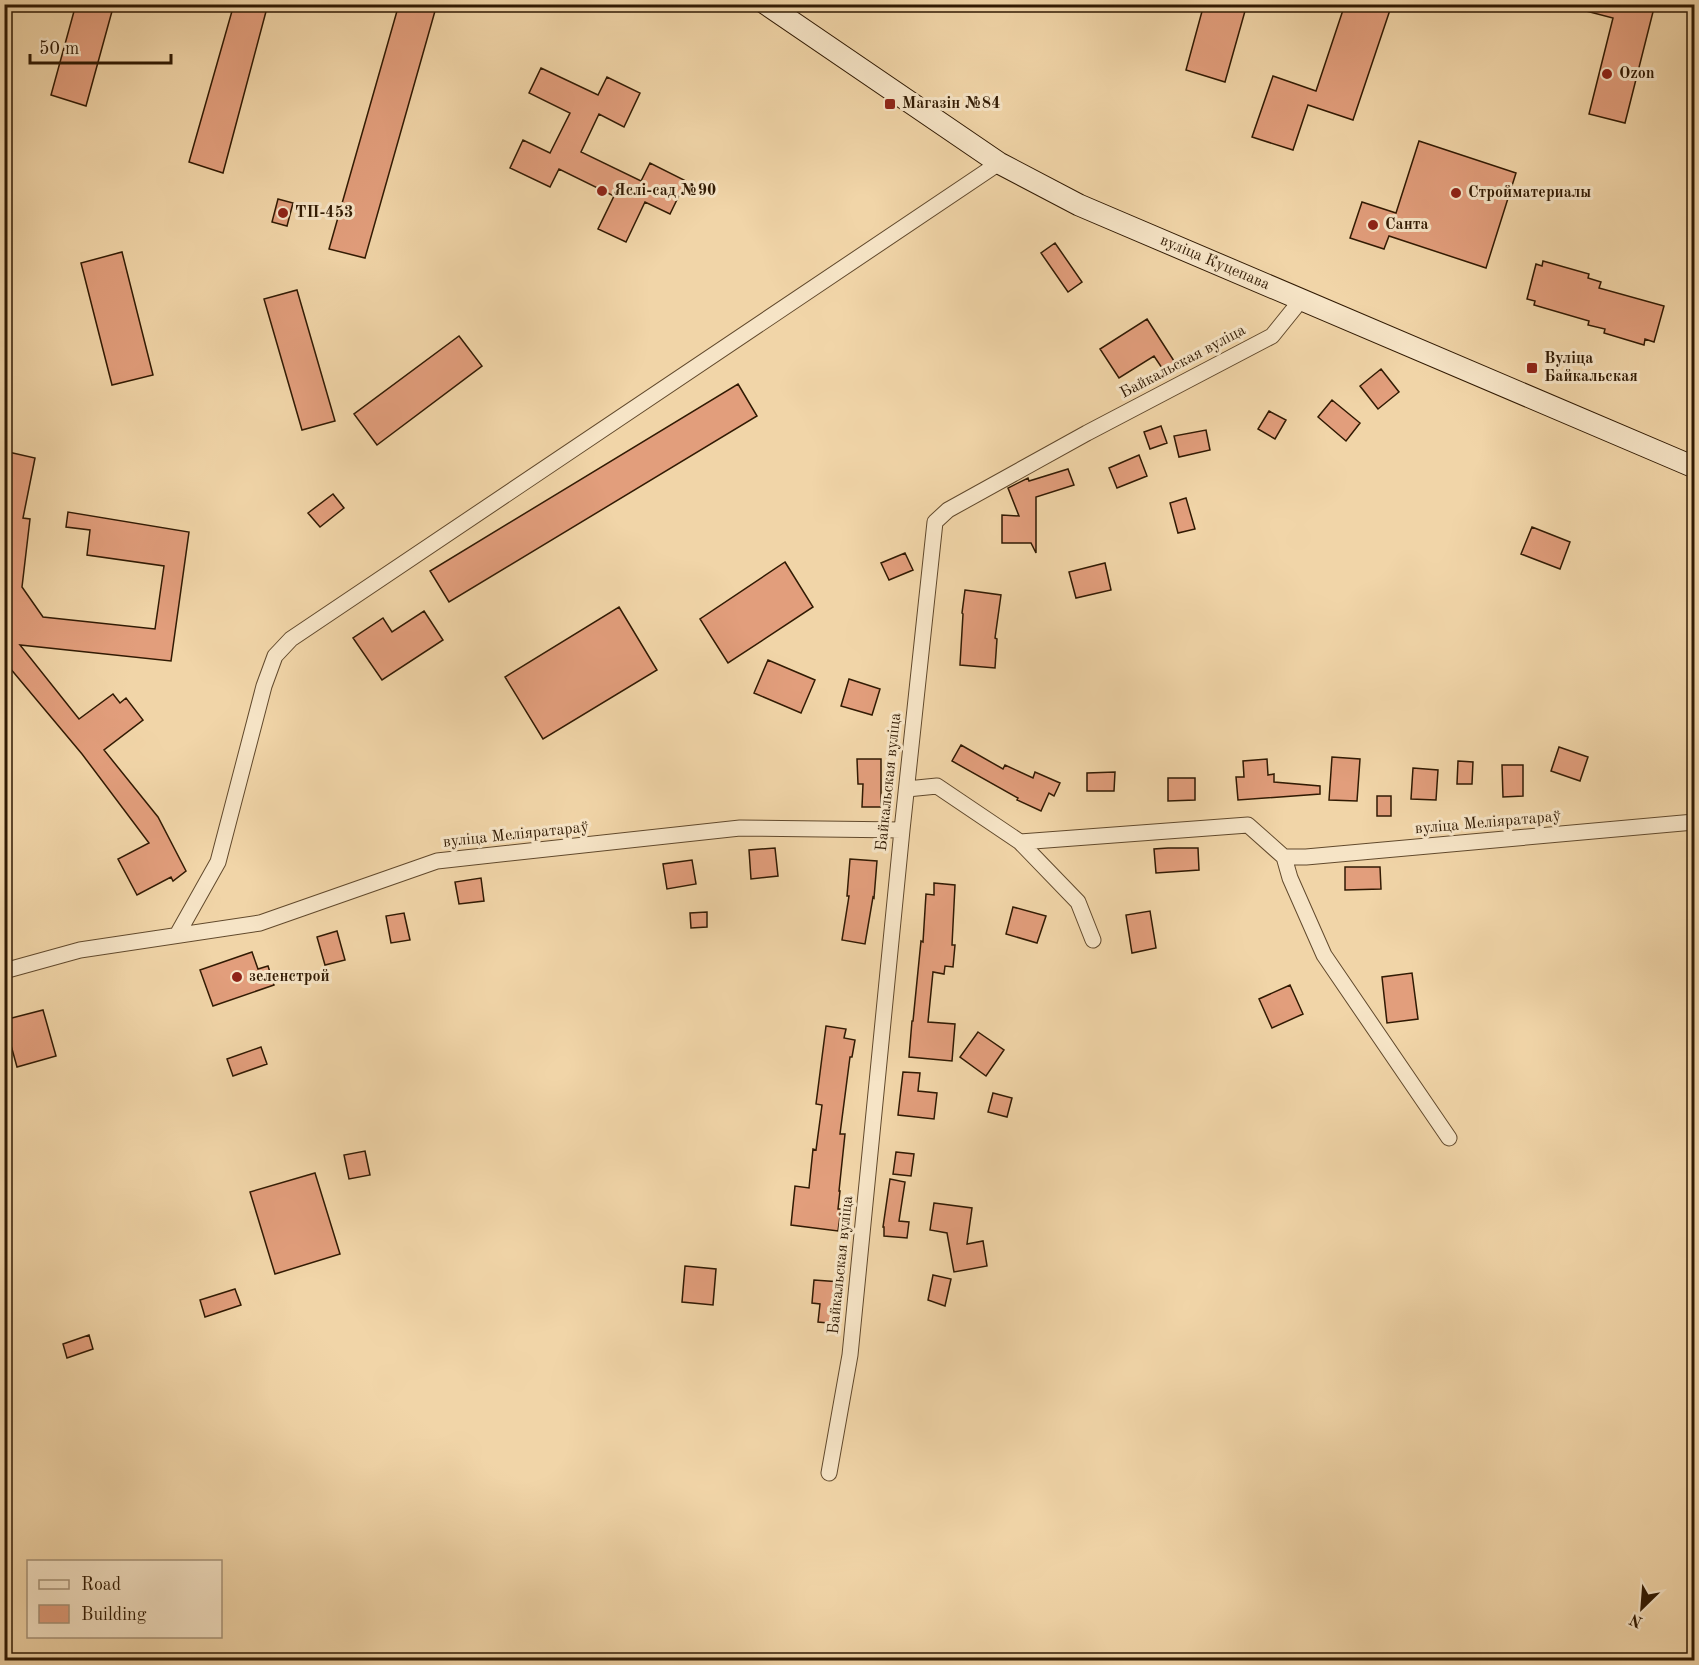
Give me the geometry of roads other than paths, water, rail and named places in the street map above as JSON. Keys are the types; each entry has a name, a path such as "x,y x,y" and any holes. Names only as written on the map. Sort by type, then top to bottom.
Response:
{"main road":[{"name":"вуліца Куцепава","path":"766,4 999,163 1079,205 1695,467"}],"street":[{"path":"177,935 218,862 264,686 275,656 291,639 999,163"},
{"name":"Байкальская вуліца","path":"829,1473 850,1355 935,522 948,510 1087,433 1272,336 1301,300"},
{"path":"907,789 937,786 1020,842 1078,902 1093,940"},
{"name":"вуліца Меліяратараў","path":"1284,857 1306,857 1695,822"},
{"path":"1020,842 1248,825 1284,857 1290,878 1324,955 1449,1138"},
{"name":"вуліца Меліяратараў","path":"4,971 80,950 260,923 437,861 740,828 902,830"}],"place":[{"name":"Ozon","path":"1607,74"},
{"name":"Магазін №84","path":"890,104"},
{"name":"Яслі-сад №90","path":"602,191"},
{"name":"Стройматериалы","path":"1456,193"},
{"name":"ТП-453","path":"283,213"},
{"name":"Санта","path":"1373,225"},
{"name":"Вуліца Байкальская","path":"1532,368"},
{"name":"зеленстрой","path":"237,977"}]}
